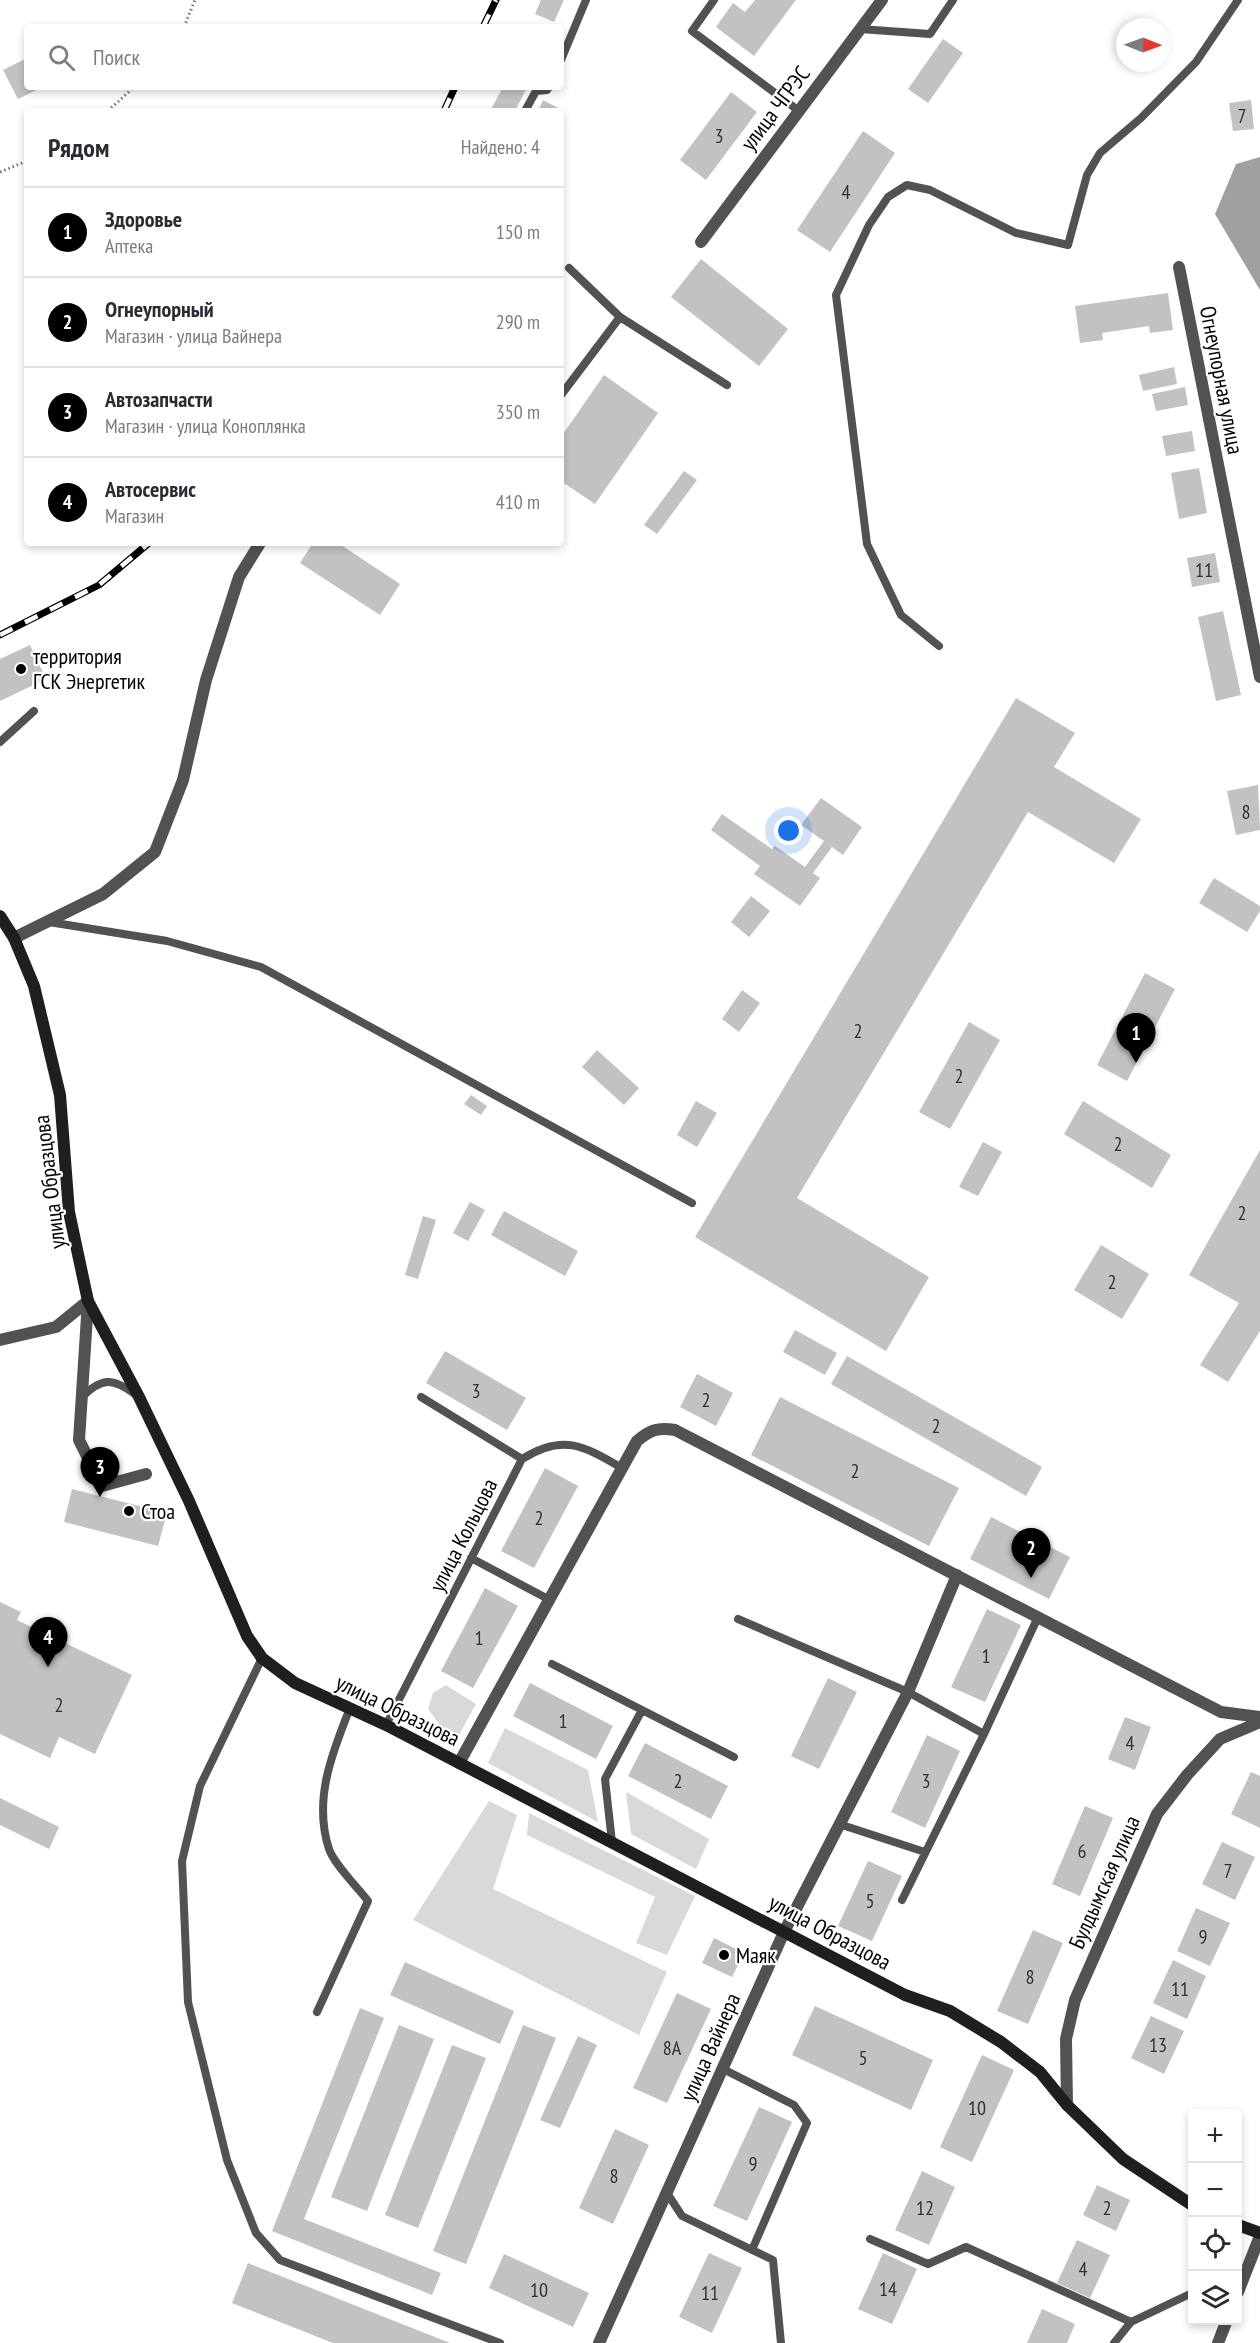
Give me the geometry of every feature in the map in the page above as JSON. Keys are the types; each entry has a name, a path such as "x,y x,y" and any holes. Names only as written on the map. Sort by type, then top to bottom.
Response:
{"main road":[{"name":"улица Образцова","path":"0,915 14,938 34,986 60,1095 69,1212 88,1301 139,1397 189,1501 247,1636 262,1658 295,1683 386,1725 905,1995 950,2011 1001,2042 1040,2072 1067,2105 1123,2159 1188,2202"},
{"path":"1242,2227 1260,2234"}],"street":[{"name":"улица ЧГРЭС","path":"701,242 882,0"},
{"name":"Огнеупорная улица","path":"1179,267 1260,677"},
{"path":"14,938 103,894 155,852 183,780 206,681 239,577 258,546"},
{"path":"0,1340 56,1326 88,1301"},
{"path":"88,1301 79,1440 102,1486 146,1474"},
{"path":"459,1763 637,1441 649,1431 660,1427 675,1430 1221,1712 1260,1720"},
{"name":"улица Вайнера","path":"599,2343 784,1932 842,1825 908,1692 957,1575"},
{"name":"Булдымская улица","path":"1067,2105 1066,2039 1075,2000 1157,1814 1187,1775 1220,1739 1260,1720"},
{"path":"1242,2273 1260,2234"},
{"path":"1218,2343 1225,2325"}],"lane":[{"path":"564,53 586,0"},
{"path":"714,0 692,31 799,111"},
{"path":"860,29 930,34 953,0"},
{"path":"939,646 901,615 867,544 836,295 869,225 888,197 907,185 930,190 1016,233 1068,245 1088,175 1100,153 1141,118 1197,62 1238,0"},
{"path":"527,108 536,92 547,90"},
{"path":"569,268 620,317 728,385"},
{"path":"564,391 620,317"},
{"path":"0,742 34,711"},
{"path":"48,922 167,941 261,967 692,1203"},
{"path":"81,1398 93,1385 118,1381 139,1397"},
{"path":"421,1397 522,1459"},
{"name":"улица Кольцова","path":"386,1725 522,1459 541,1447 567,1444 591,1450 622,1468"},
{"path":"471,1558 550,1600"},
{"path":"902,1900 984,1734 1038,1617"},
{"path":"738,1619 908,1692 984,1734"},
{"path":"262,1658 200,1786 182,1861 188,2002 227,2160 256,2233 280,2260 500,2343"},
{"path":"552,1664 734,1757"},
{"path":"317,2012 368,1901 329,1850 322,1800 332,1753 350,1708"},
{"path":"612,1842 605,1779 642,1710"},
{"path":"842,1825 925,1852"},
{"path":"723,2069 794,2105 807,2123 752,2250"},
{"path":"667,2193 682,2216 773,2260 781,2343"},
{"path":"870,2239 928,2264 966,2247 1131,2322"},
{"path":"1114,2343 1131,2322 1188,2295"}],"path":[{"path":"185,24 195,0"},
{"path":"111,108 131,90"},
{"path":"0,172 24,162"}],"shaded area":[{"path":"1260,157 1260,290 1215,214 1236,164"},
{"path":"446,1685 476,1704 454,1744 428,1709 433,1693"},
{"path":"505,1728 588,1770 598,1822 488,1763"},
{"path":"626,1792 709,1839 696,1869 631,1834"},
{"path":"489,1801 517,1815 493,1889 667,1972 639,2035 413,1920"},
{"path":"529,1813 695,1896 667,1955 636,1943 655,1897 527,1835"}],"building":[{"path":"541,0 564,0 554,22 535,14"},
{"path":"755,0 796,0 754,56 716,27 733,3 745,12"},
{"path":"943,39 963,53 928,103 908,89"},
{"path":"24,60 24,90 37,90 18,99 3,70"},
{"path":"501,90 526,90 516,108 492,108"},
{"path":"731,92 757,112 706,180 680,160"},
{"path":"543,100 558,108 539,108"},
{"path":"1251,100 1254,129 1233,131 1229,103"},
{"path":"863,131 895,153 830,252 797,230"},
{"path":"701,259 788,329 759,366 671,297"},
{"path":"1168,293 1173,330 1150,333 1149,326 1102,333 1103,340 1080,343 1075,306"},
{"path":"1174,367 1177,384 1143,391 1139,375"},
{"path":"604,375 658,413 595,504 564,483 564,433"},
{"path":"1185,387 1188,405 1156,411 1152,394"},
{"path":"1192,431 1195,451 1166,456 1162,436"},
{"path":"1199,468 1207,513 1179,519 1171,473"},
{"path":"684,471 697,480 657,534 644,525"},
{"path":"311,546 343,546 400,584 380,615 300,563"},
{"path":"1215,553 1220,582 1192,587 1187,558"},
{"path":"1223,611 1241,695 1216,701 1198,617"},
{"name":"территория ГСК Энергетик","path":"30,645 46,679 0,701 0,659"},
{"path":"1016,698 1075,733 1054,767 1141,819 1114,863 1028,812 797,1198 929,1277 886,1351 695,1237"},
{"path":"1258,785 1260,830 1236,835 1227,791"},
{"path":"821,798 862,827 843,855 832,847 813,873 820,878 800,906 754,874 760,866 711,830 722,814 772,849 775,846 805,867 824,841 801,825"},
{"path":"1214,878 1260,906 1260,911 1247,932 1199,903"},
{"path":"751,896 770,911 749,937 731,922"},
{"path":"1145,973 1175,989 1127,1081 1097,1065"},
{"path":"742,990 760,1003 739,1032 722,1019"},
{"path":"969,1022 1000,1040 950,1129 919,1112"},
{"path":"597,1050 639,1088 624,1105 582,1067"},
{"path":"471,1095 487,1106 481,1115 464,1104"},
{"path":"696,1101 717,1113 697,1147 677,1135"},
{"path":"1083,1101 1171,1155 1152,1188 1064,1134"},
{"path":"983,1142 1002,1152 978,1196 959,1187"},
{"path":"1260,1150 1260,1331 1228,1382 1200,1365 1239,1303 1189,1275"},
{"path":"470,1202 485,1210 468,1241 453,1233"},
{"path":"504,1211 578,1251 565,1276 491,1235"},
{"path":"423,1216 436,1220 418,1279 405,1275"},
{"path":"1101,1245 1149,1274 1122,1319 1074,1290"},
{"path":"795,1330 837,1353 825,1375 783,1352"},
{"path":"445,1351 526,1398 507,1430 426,1383"},
{"path":"847,1356 1042,1467 1026,1496 831,1384"},
{"path":"697,1374 733,1393 716,1426 680,1407"},
{"path":"780,1397 959,1488 929,1546 751,1455"},
{"path":"545,1468 578,1486 534,1568 501,1551"},
{"path":"72,1489 167,1513 158,1546 64,1522"},
{"path":"991,1517 1070,1557 1049,1599 970,1559"},
{"path":"485,1588 518,1606 473,1688 441,1671"},
{"path":"0,1602 21,1612 17,1620 132,1675 95,1754 59,1737 50,1758 0,1734"},
{"path":"987,1609 1021,1625 985,1702 951,1687"},
{"path":"828,1678 857,1692 819,1769 791,1756"},
{"path":"530,1683 613,1726 596,1759 513,1716"},
{"path":"1125,1717 1151,1727 1135,1770 1108,1759"},
{"path":"927,1735 960,1751 925,1828 891,1812"},
{"path":"645,1743 728,1786 711,1819 628,1776"},
{"path":"1251,1772 1260,1776 1260,1828 1231,1814"},
{"path":"0,1798 59,1827 49,1849 0,1825"},
{"path":"1085,1806 1113,1818 1080,1896 1052,1884"},
{"path":"1222,1842 1255,1857 1235,1900 1202,1884"},
{"path":"868,1861 902,1876 872,1941 838,1926"},
{"path":"1196,1908 1230,1923 1210,1966 1177,1951"},
{"path":"1033,1930 1063,1943 1028,2024 997,2011"},
{"path":"714,1938 744,1953 732,1977 702,1963"},
{"path":"1173,1960 1206,1976 1187,2019 1153,2003"},
{"path":"405,1962 514,2011 500,2044 390,1995"},
{"path":"677,1993 711,2009 667,2103 633,2088"},
{"path":"815,2006 933,2060 911,2110 792,2055"},
{"path":"360,2008 384,2018 304,2219 441,2273 432,2295 272,2231"},
{"path":"1151,2016 1184,2031 1164,2074 1131,2058"},
{"path":"399,2025 434,2039 367,2211 331,2197"},
{"path":"523,2025 556,2038 466,2264 433,2251"},
{"path":"578,2036 597,2045 560,2128 540,2120"},
{"path":"452,2045 486,2058 418,2228 385,2215"},
{"path":"982,2055 1014,2070 972,2162 940,2147"},
{"path":"759,2107 792,2122 747,2221 713,2206"},
{"path":"615,2129 649,2145 613,2224 579,2208"},
{"path":"922,2171 955,2187 929,2245 895,2230"},
{"path":"1097,2185 1130,2200 1116,2231 1083,2215"},
{"path":"1077,2240 1110,2255 1090,2298 1057,2283"},
{"path":"709,2253 742,2268 712,2333 679,2317"},
{"path":"883,2253 917,2269 892,2324 858,2309"},
{"path":"504,2254 589,2293 573,2327 489,2288"},
{"path":"248,2263 450,2343 333,2343 232,2303"},
{"path":"1042,2309 1075,2324 1067,2343 1027,2343"}],"railway":[{"path":"484,24 496,0"},
{"path":"445,108 454,90"},
{"path":"0,635 99,585 145,546"}],"place":[{"name":"территория ГСК Энергетик","path":"21,669"},
{"name":"Здоровье","path":"1136,1063"},
{"name":"Автозапчасти","path":"100,1497"},
{"name":"Стоа","path":"129,1511"},
{"name":"Огнеупорный","path":"1031,1578"},
{"name":"Автосервис","path":"48,1667"},
{"name":"Маяк","path":"724,1955"}]}
